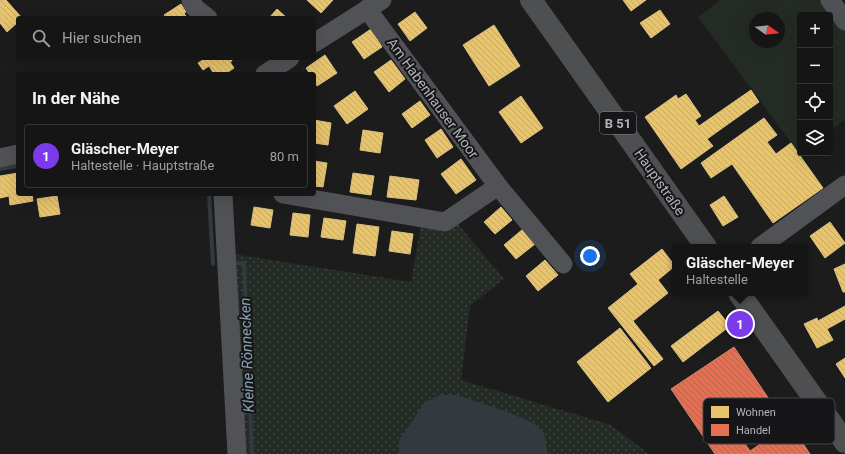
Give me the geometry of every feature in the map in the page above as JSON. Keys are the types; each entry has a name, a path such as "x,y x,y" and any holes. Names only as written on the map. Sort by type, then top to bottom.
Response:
{"main road":[{"name":"Hauptstraße","path":"531,0 704,244"},
{"path":"741,296 814,398"},
{"path":"835,428 845,442"}],"street":[{"path":"191,0 195,8 205,16"},
{"path":"830,0 845,21"},
{"path":"316,42 374,5"},
{"name":"Am Habenhauser Moor","path":"374,5 498,186 563,264"},
{"path":"266,67 285,60"},
{"path":"0,158 16,154"},
{"path":"764,244 845,185"},
{"path":"296,196 445,222 498,186"},
{"path":"223,196 237,454"}],"shaded area":[{"path":"720,0 823,0 832,12 797,12 797,151 698,17"},
{"path":"833,14 845,31 845,119 833,129"},
{"path":"457,223 504,279 470,306 461,380 611,425 649,454 246,454 234,254 411,282 421,226"},
{"path":"440,395 457,395 508,412 533,423 544,433 548,454 399,454 399,440 425,402"}],"building: Wohnen":[{"path":"0,0 6,0 20,16 16,16 16,24 7,32 0,23"},
{"path":"307,0 333,0 321,13"},
{"path":"623,0 646,0 631,11"},
{"path":"181,4 186,12 184,13 186,16 164,15"},
{"path":"277,9 285,16 271,16"},
{"path":"660,10 670,24 651,38 640,23"},
{"path":"415,12 427,28 410,41 398,24"},
{"path":"494,25 520,66 489,86 463,45"},
{"path":"371,29 382,47 364,59 352,42"},
{"path":"325,55 337,73 317,86 316,72 309,72 306,68"},
{"path":"203,60 232,60 230,62 234,68 228,72 213,72 209,66 203,70 198,63"},
{"path":"391,60 405,79 389,92 374,72"},
{"path":"751,90 759,102 707,139 713,146 681,169 645,117 676,95 678,99 686,94 701,116 695,120 699,126"},
{"path":"355,91 368,109 347,124 334,106"},
{"path":"521,96 543,128 521,143 499,112"},
{"path":"420,101 430,115 412,128 402,114"},
{"path":"764,118 777,135 767,142 776,154 791,143 797,151 797,156 800,156 823,188 773,223 732,164 711,178 701,163"},
{"path":"316,120 331,123 328,145 316,143"},
{"path":"441,129 453,147 437,158 425,140"},
{"path":"363,130 383,133 380,153 360,150"},
{"path":"461,159 476,180 456,194 441,174"},
{"path":"316,161 327,163 323,187 316,186"},
{"path":"16,173 16,196 32,196 33,201 10,205 9,196 0,198 0,176"},
{"path":"353,173 374,176 371,195 350,192"},
{"path":"390,176 419,180 416,200 387,197"},
{"path":"57,196 60,214 40,217 37,199"},
{"path":"724,196 738,217 723,226 710,205"},
{"path":"254,207 273,210 270,228 251,225"},
{"path":"501,207 512,220 495,234 484,222"},
{"path":"293,213 310,215 308,237 290,235"},
{"path":"324,218 346,221 343,240 321,237"},
{"path":"830,222 845,243 825,258 810,236"},
{"path":"357,224 379,227 375,256 353,253"},
{"path":"523,229 535,244 516,259 504,245"},
{"path":"392,231 413,234 410,254 389,251"},
{"path":"662,249 672,262 672,268 658,280 668,293 633,321 663,359 654,366 608,308 638,284 630,274"},
{"path":"545,260 558,275 538,291 526,276"},
{"path":"845,264 845,292 843,292 834,269"},
{"path":"845,306 845,319 827,329 833,340 817,348 804,324 817,318 818,321"},
{"path":"718,311 730,326 683,362 671,346"},
{"path":"620,328 651,368 608,402 577,362"},
{"path":"845,358 845,378 836,364"}],"building: Handel":[{"path":"734,347 768,398 703,398 703,436 671,389"},
{"path":"708,444 745,444 750,451 760,444 803,444 810,454 715,454"}],"waterway":[{"name":"Kleine Rönnecken","path":"0,169 16,166"},
{"name":"Kleine Rönnecken","path":"209,196 213,264"},
{"name":"Kleine Rönnecken","path":"236,263 244,263 252,454"}],"place":[{"name":"Gläscher-Meyer","path":"740,324"}]}
